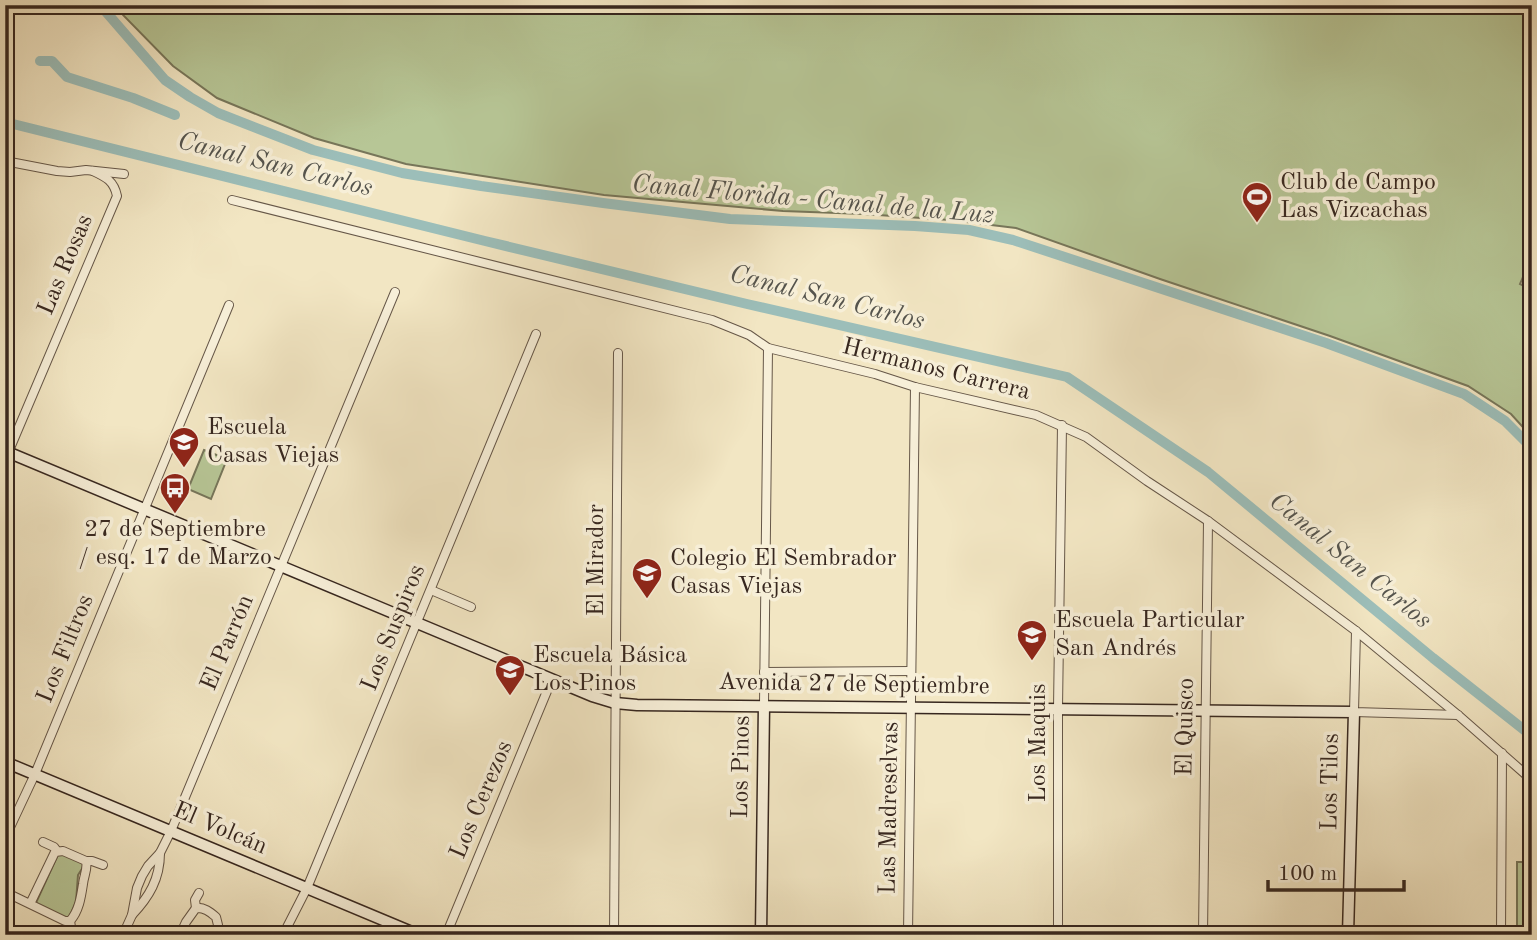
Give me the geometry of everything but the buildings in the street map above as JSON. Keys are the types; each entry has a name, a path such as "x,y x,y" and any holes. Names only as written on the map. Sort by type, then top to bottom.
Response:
{"street":[{"path":"5,162 57,171 124,174"},
{"name":"Las Rosas","path":"6,454 117,196 112,181 93,171"},
{"name":"Hermanos Carrera","path":"232,200 712,320 749,335 768,348 1035,415 1062,425 1086,437 1208,521 1356,631 1532,780"},
{"name":"El Parrón","path":"124,932 132,915 142,876 160,853 171,831 395,292"},
{"name":"Los Filtros","path":"5,838 35,774 229,305"},
{"name":"Los Suspiros","path":"283,935 307,888 536,334"},
{"name":"Los Pinos","path":"761,935 768,348"},
{"name":"El Mirador","path":"614,935 618,353"},
{"name":"Las Madreselvas","path":"908,935 915,387"},
{"name":"Los Maquis","path":"1058,935 1062,425"},
{"name":"Avenida 27 de Septiembre","path":"6,454 592,696 615,703 1458,715"},
{"name":"El Quisco","path":"1203,935 1208,521"},
{"path":"431,590 471,607"},
{"name":"Los Tilos","path":"1348,935 1356,631"},
{"path":"764,672 911,671"},
{"name":"Los Cerezos","path":"446,935 552,679"},
{"path":"1501,935 1502,753"},
{"name":"El Volcán","path":"5,762 419,935"},
{"path":"43,842 57,851"},
{"path":"30,904 57,851 103,865"},
{"name":"El Parrón","path":"132,915 152,888 158,874 160,853"},
{"path":"70,921 82,898 88,867 86,861"},
{"path":"5,892 70,921"},
{"path":"180,935 196,908 195,900 199,893"},
{"path":"196,908 207,910 216,917 218,925 215,935"},
{"path":"68,935 70,921"},
{"path":"124,932 135,935"}],"green space":[{"name":"Club de Campo Las Vizcachas","path":"117,5 1532,5 1532,256 1520,284 1532,290 1532,437 1511,414 1468,386 1016,228 950,220 783,211 604,195 406,164 314,138 217,98 173,66 123,15"},
{"path":"204,450 227,459 211,499 188,489"},
{"path":"59,852 85,864 78,875 76,902 68,920 35,905"},
{"path":"1517,862 1532,862 1532,935 1517,935"}],"waterway":[{"name":"Canal Florida - Canal de la Luz","path":"100,5 165,80 218,113 313,150 402,173 603,203 730,219 969,230 1013,240 1326,343 1464,394 1505,421 1532,448"},
{"path":"40,61 52,61 67,77 175,115"},
{"name":"Canal San Carlos","path":"5,122 747,304 1067,377 1208,472 1532,736"}],"place":[{"name":"Club de Campo Las Vizcachas","path":"1257,224"},
{"name":"Escuela Casas Viejas","path":"184,469"},
{"name":"27 de Septiembre / esq. 17 de Marzo","path":"175,515"},
{"name":"Colegio El Sembrador Casas Viejas","path":"647,600"},
{"name":"Escuela Particular San Andrés","path":"1032,662"},
{"name":"Escuela Básica Los Pinos","path":"510,697"}]}
